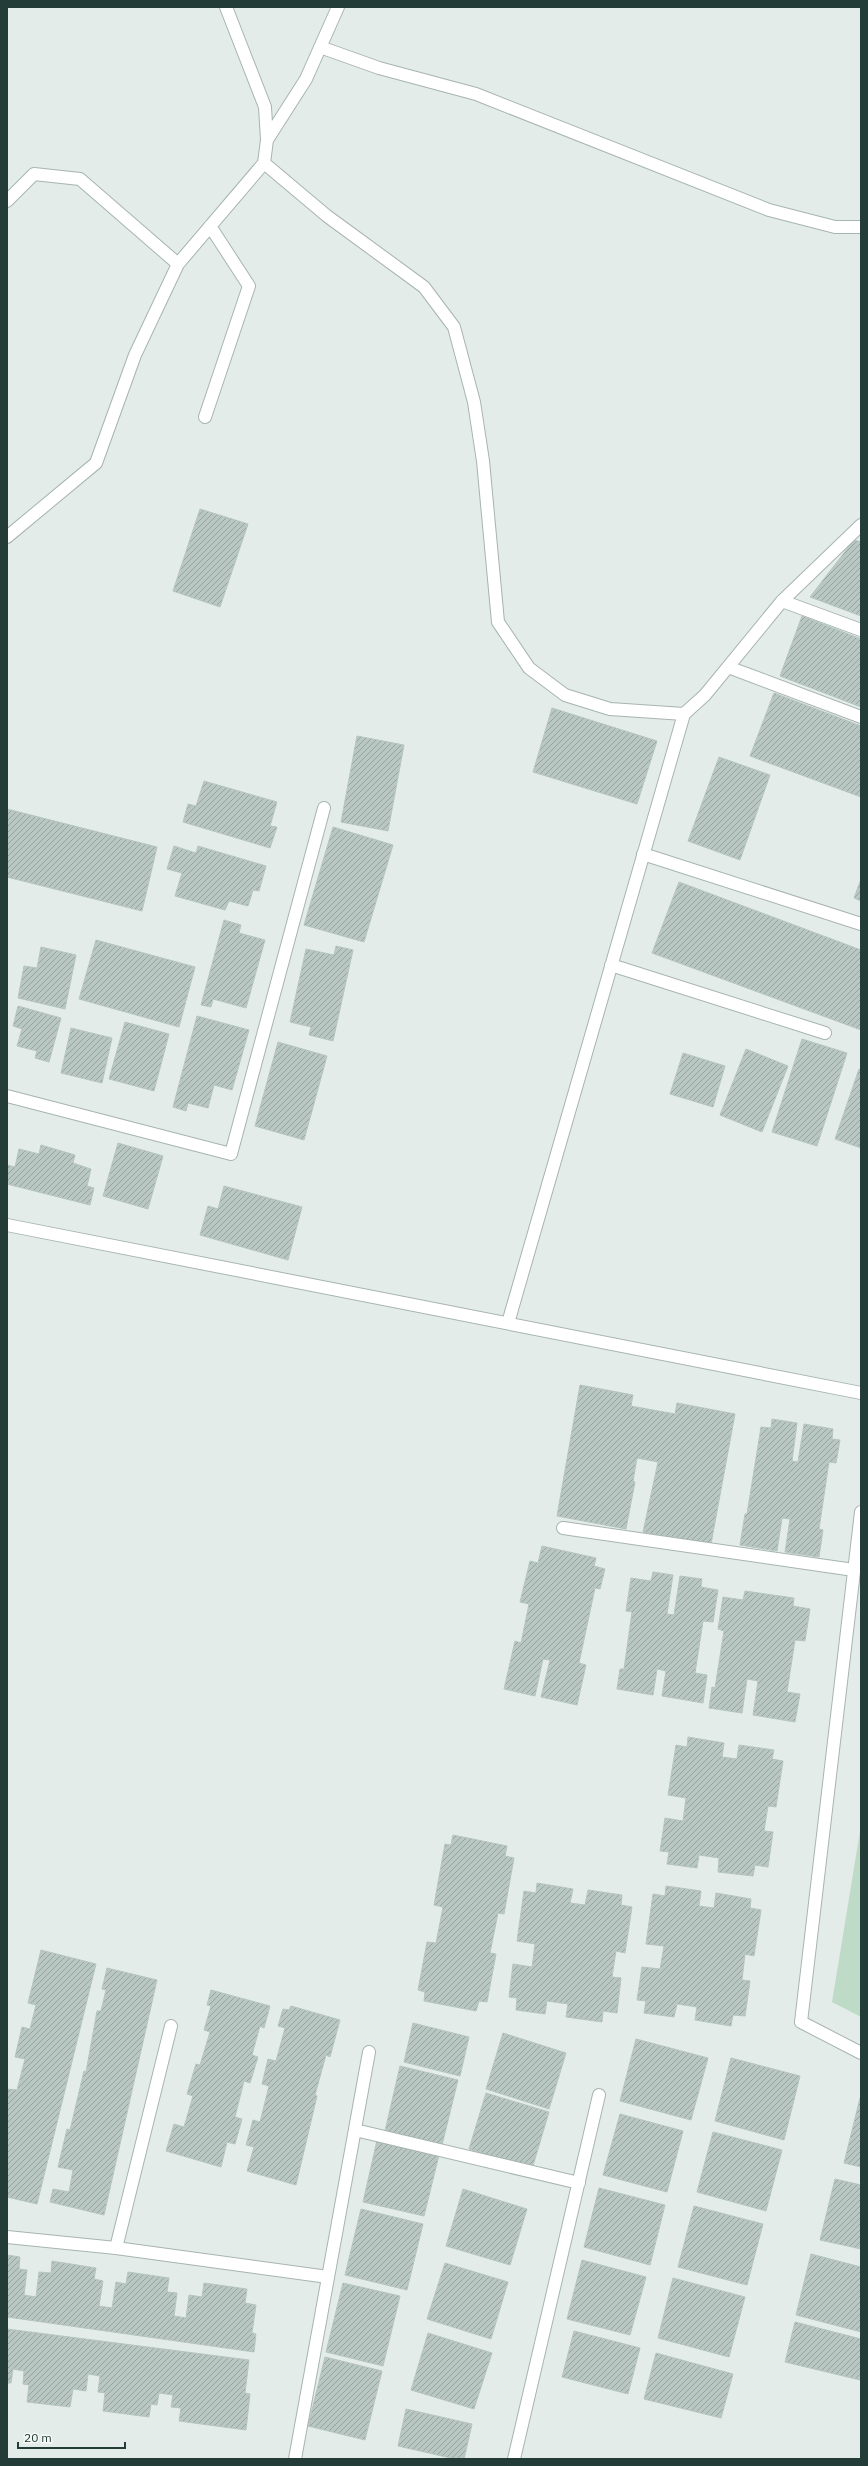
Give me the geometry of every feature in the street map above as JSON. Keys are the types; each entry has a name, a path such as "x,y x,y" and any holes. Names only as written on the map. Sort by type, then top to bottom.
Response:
{"street":[{"path":"7,537 96,463 135,355 178,264 264,163 267,140 265,107 226,7"},
{"path":"267,140 306,79 338,7"},
{"path":"320,47 379,68 476,94 769,210 835,227 861,227"},
{"path":"264,163 327,216 424,287 454,327 474,402 483,461 498,622 530,668 566,695 610,709 684,714"},
{"path":"7,201 34,174 80,179 178,264"},
{"path":"205,417 249,286 210,226"},
{"path":"508,1324 684,714 705,695 782,601 858,531"},
{"path":"782,601 861,630"},
{"path":"728,667 861,716"},
{"path":"7,1096 231,1154 324,808"},
{"path":"643,854 861,924"},
{"path":"611,966 825,1033"},
{"path":"7,1225 861,1393"},
{"path":"861,1512 801,2022 861,2053"},
{"path":"562,1528 854,1570"},
{"path":"116,2248 171,2026"},
{"path":"295,2459 370,2052"},
{"path":"514,2459 599,2095"},
{"path":"355,2130 579,2183"},
{"path":"7,2237 116,2248 328,2276"}],"green space":[{"path":"861,1825 861,2017 832,2002"}],"building":[{"path":"200,509 248,524 220,607 173,591"},
{"path":"854,540 861,542 861,616 810,597"},
{"path":"802,616 861,639 861,707 780,676"},
{"path":"774,693 861,726 861,797 750,756"},
{"path":"552,708 657,741 637,804 533,772"},
{"path":"357,736 404,745 388,831 341,822"},
{"path":"719,757 770,775 740,860 688,841"},
{"path":"204,781 277,802 270,826 277,827 270,848 183,822 188,804 196,806"},
{"path":"7,809 157,847 142,911 7,877"},
{"path":"333,827 393,845 364,942 304,925"},
{"path":"174,846 196,853 198,846 266,866 259,891 253,890 248,906 229,901 225,910 175,896 182,873 167,869"},
{"path":"861,879 861,901 854,898"},
{"path":"679,882 861,950 861,1030 652,953"},
{"path":"224,920 241,925 239,933 265,940 246,1008 213,999 211,1007 201,1005"},
{"path":"96,940 195,967 179,1027 79,999"},
{"path":"336,946 353,950 333,1041 309,1035 311,1027 290,1022 306,949 334,955"},
{"path":"41,947 76,955 65,1009 18,998 24,966 37,968"},
{"path":"18,1006 61,1018 49,1062 35,1058 37,1051 17,1046 22,1029 13,1026"},
{"path":"197,1016 249,1030 232,1090 214,1085 208,1108 188,1103 186,1111 173,1107"},
{"path":"125,1022 169,1034 154,1091 109,1079"},
{"path":"71,1028 112,1038 102,1083 61,1073"},
{"path":"802,1039 847,1053 817,1146 772,1132"},
{"path":"278,1042 327,1056 304,1140 255,1126"},
{"path":"746,1049 788,1066 762,1132 720,1115"},
{"path":"683,1053 725,1066 713,1107 670,1094"},
{"path":"859,1069 861,1070 861,1148 835,1139"},
{"path":"118,1143 163,1156 148,1209 103,1196"},
{"path":"41,1145 75,1155 73,1163 91,1169 87,1186 94,1188 90,1205 7,1184 7,1165 15,1167 19,1149 39,1154"},
{"path":"224,1186 302,1207 288,1260 200,1235 208,1206 218,1209"},
{"path":"580,1385 633,1395 631,1406 675,1414 677,1403 735,1414 711,1544 643,1532 658,1462 637,1458 633,1481 635,1482 626,1529 557,1516"},
{"path":"772,1419 797,1423 792,1461 798,1462 804,1424 833,1429 832,1439 840,1440 836,1463 829,1462 819,1529 823,1530 819,1557 785,1552 790,1519 782,1518 777,1551 740,1545 745,1514 747,1514 761,1427 771,1428"},
{"path":"542,1546 596,1558 594,1566 605,1569 600,1589 595,1588 579,1663 586,1665 577,1705 541,1697 550,1660 543,1659 535,1696 504,1689 515,1641 521,1643 529,1604 520,1602 530,1561 538,1563"},
{"path":"653,1572 673,1575 667,1614 674,1615 680,1576 702,1579 701,1587 718,1590 713,1622 703,1621 695,1673 707,1675 703,1703 662,1696 666,1671 657,1669 653,1695 617,1689 620,1669 624,1669 632,1612 626,1611 631,1578 651,1581"},
{"path":"745,1591 794,1598 793,1606 810,1609 805,1641 795,1640 787,1692 800,1694 795,1722 753,1715 758,1681 747,1679 742,1713 709,1708 712,1687 715,1688 724,1631 718,1629 723,1597 743,1600"},
{"path":"688,1737 724,1743 722,1757 737,1759 739,1745 774,1750 772,1759 783,1761 776,1807 768,1806 764,1831 773,1832 768,1867 755,1865 753,1876 718,1872 719,1858 699,1855 697,1868 667,1864 669,1852 660,1851 665,1818 683,1821 686,1798 668,1795 676,1745 687,1747"},
{"path":"453,1835 507,1846 505,1856 514,1858 504,1914 498,1913 490,1953 496,1954 487,2002 479,2001 476,2011 424,2001 425,1992 418,1990 427,1942 436,1943 443,1907 434,1905 445,1844 451,1845"},
{"path":"537,1883 573,1889 570,1903 585,1905 588,1890 622,1895 621,1905 632,1907 625,1953 616,1951 612,1977 621,1978 617,2013 603,2011 602,2022 566,2017 568,2004 547,2001 545,2014 516,2010 517,1998 509,1997 513,1964 532,1967 535,1944 517,1941 524,1891 536,1893"},
{"path":"666,1886 701,1891 699,1906 714,1908 716,1893 751,1899 750,1908 761,1910 754,1956 745,1954 742,1980 750,1981 745,2016 733,2015 731,2026 695,2020 697,2007 677,2004 674,2017 644,2013 646,2001 637,2000 642,1967 660,1969 664,1946 646,1944 653,1894 665,1896"},
{"path":"41,1950 96,1964 37,2204 7,2197 7,2089 17,2090 25,2059 15,2057 22,2027 30,2029 36,2005 28,2003"},
{"path":"107,1968 157,1980 104,2215 50,2202 53,2189 69,2192 73,2170 58,2167 67,2129 70,2130 84,2071 86,2072 97,2011 101,2011 106,1990 102,1989"},
{"path":"211,1990 270,2006 264,2028 260,2026 252,2055 258,2057 250,2083 244,2081 235,2117 242,2119 235,2144 227,2142 221,2167 166,2151 174,2124 184,2127 193,2096 187,2094 196,2064 200,2065 210,2032 204,2030 211,2006 207,2005"},
{"path":"291,2006 340,2020 330,2057 326,2055 315,2095 317,2096 296,2185 247,2171 254,2147 246,2145 253,2120 260,2122 269,2086 262,2084 268,2059 276,2061 285,2028 278,2026 283,2009 289,2010"},
{"path":"413,2023 469,2037 460,2076 404,2062"},
{"path":"503,2033 566,2053 549,2109 486,2089"},
{"path":"636,2039 708,2058 691,2120 620,2101"},
{"path":"731,2058 800,2076 784,2140 715,2121"},
{"path":"400,2066 458,2080 442,2145 385,2131"},
{"path":"486,2093 549,2112 532,2169 469,2149"},
{"path":"861,2098 861,2167 844,2163"},
{"path":"620,2114 683,2131 667,2192 603,2175"},
{"path":"713,2132 782,2150 766,2211 697,2192"},
{"path":"378,2136 440,2151 424,2216 363,2202"},
{"path":"835,2179 861,2185 861,2249 820,2240"},
{"path":"599,2188 665,2205 650,2265 584,2247"},
{"path":"463,2189 527,2209 510,2265 446,2246"},
{"path":"694,2206 763,2224 747,2285 678,2267"},
{"path":"361,2209 423,2224 407,2290 345,2275"},
{"path":"811,2254 861,2267 861,2332 796,2315"},
{"path":"7,2255 20,2257 19,2269 27,2270 24,2295 36,2297 39,2272 51,2273 52,2261 96,2268 94,2279 103,2281 99,2306 112,2308 116,2282 126,2284 128,2272 169,2278 167,2292 177,2293 174,2316 186,2318 189,2295 202,2297 204,2283 247,2289 245,2303 256,2305 252,2333 256,2334 254,2352 7,2317"},
{"path":"582,2260 646,2277 630,2335 567,2319"},
{"path":"445,2263 508,2282 491,2339 427,2319"},
{"path":"673,2278 745,2297 729,2357 658,2338"},
{"path":"343,2283 400,2296 383,2366 326,2352"},
{"path":"795,2322 861,2339 860,2380 785,2362"},
{"path":"7,2329 249,2360 245,2393 250,2394 246,2430 179,2421 181,2408 171,2407 173,2395 159,2393 157,2405 151,2404 149,2417 103,2411 105,2393 98,2392 100,2376 88,2374 86,2391 73,2389 70,2407 27,2402 29,2385 23,2384 24,2371 13,2369 11,2383 7,2383"},
{"path":"574,2331 640,2348 628,2394 562,2377"},
{"path":"428,2333 492,2353 474,2409 411,2390"},
{"path":"656,2353 733,2374 721,2418 644,2399"},
{"path":"325,2357 382,2371 365,2440 308,2426"},
{"path":"406,2409 472,2424 464,2459 455,2459 398,2446"}]}
